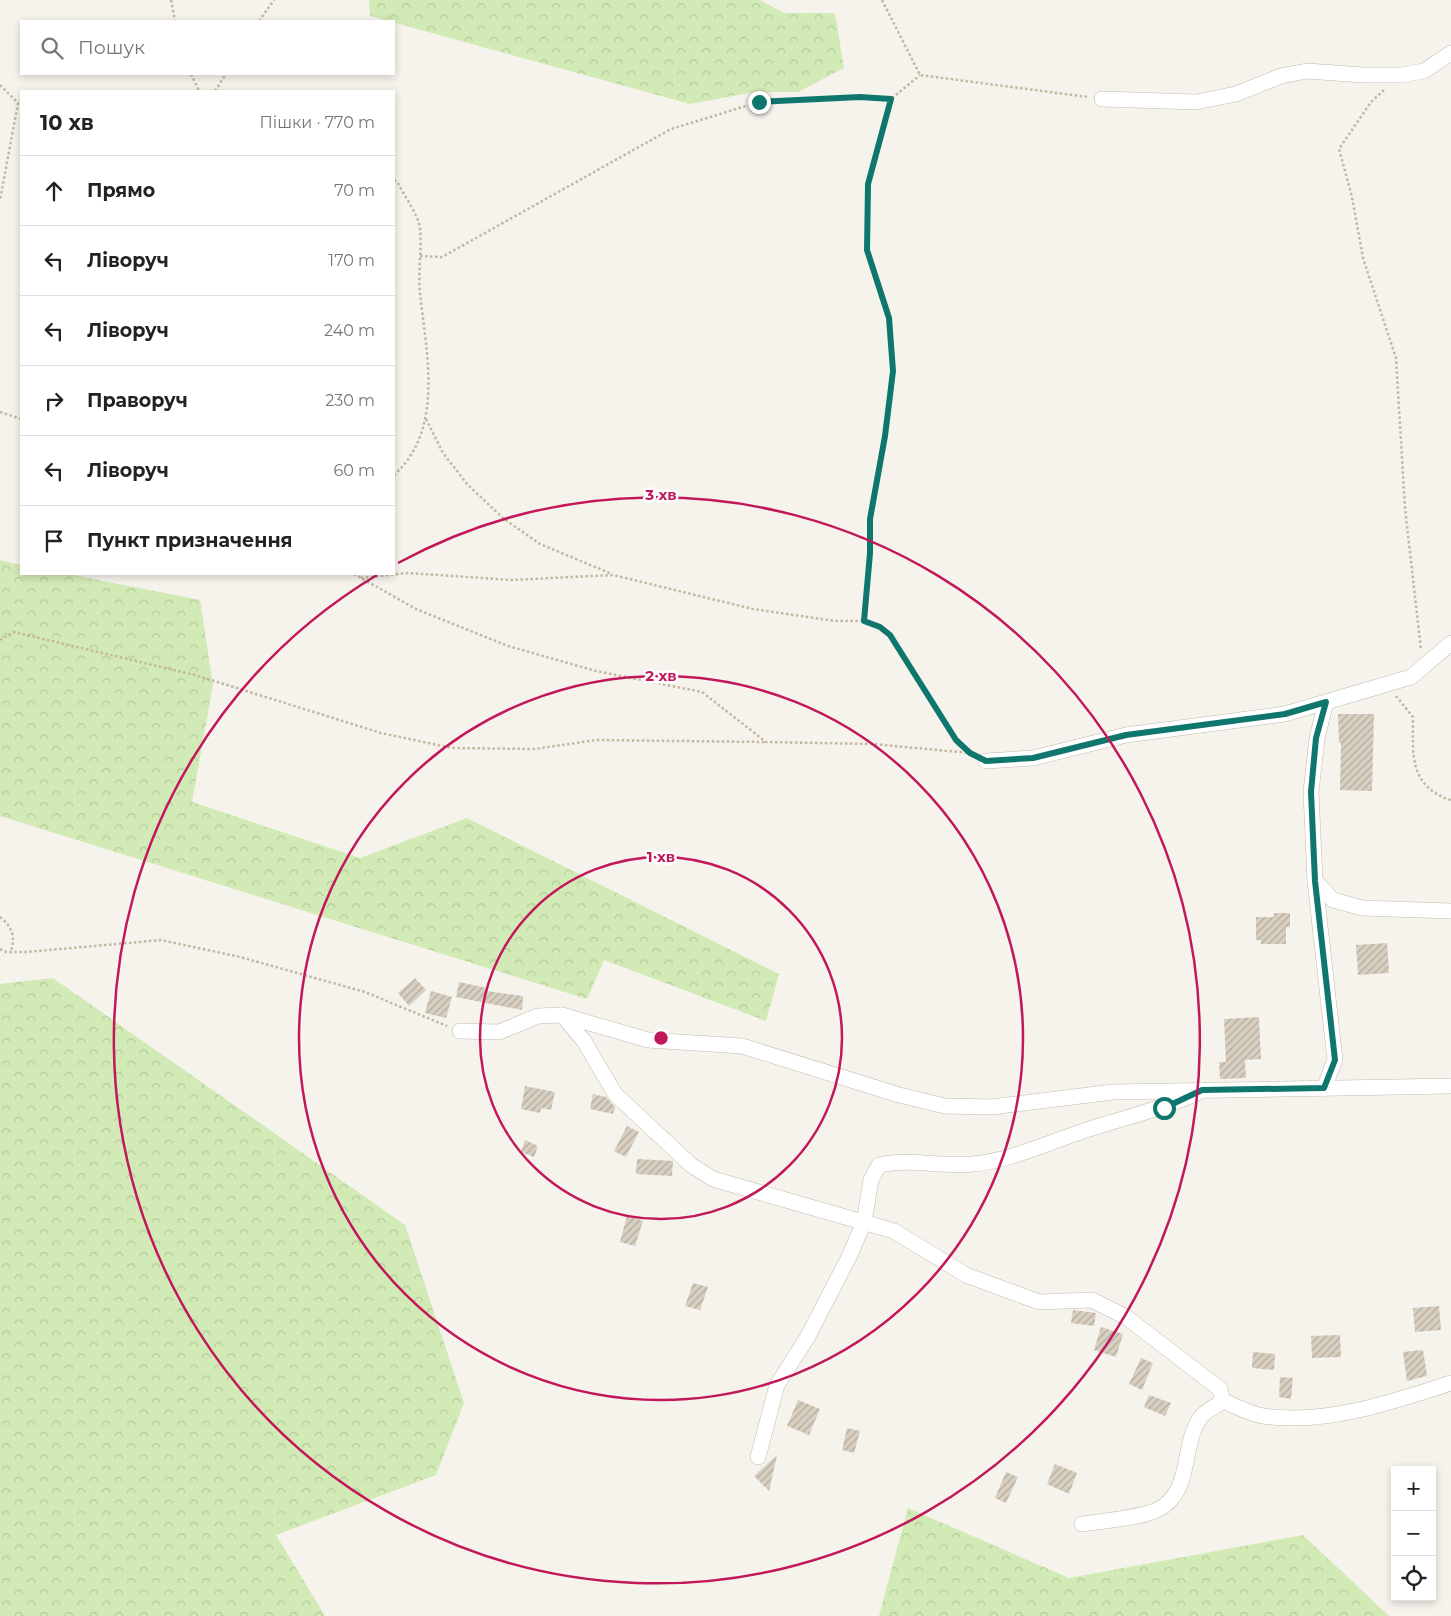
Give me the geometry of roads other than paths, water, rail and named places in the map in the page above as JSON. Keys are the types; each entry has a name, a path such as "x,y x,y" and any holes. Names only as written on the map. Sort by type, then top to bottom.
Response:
{"street":[{"path":"1102,99 1196,102 1236,94 1281,76 1307,71 1402,75 1424,71 1451,53"},
{"path":"986,761 1033,758 1126,735 1285,714 1412,677 1451,643"},
{"path":"1324,1088 1335,1060 1315,881 1311,792 1316,738 1326,702"},
{"path":"1315,881 1333,900 1362,908 1451,911"},
{"path":"460,1031 498,1032 538,1016 562,1015 648,1040 742,1046 899,1095 945,1106 992,1107 1113,1092 1451,1086"},
{"path":"562,1015 584,1041 615,1094 691,1165 712,1179 894,1231 966,1275 1039,1302 1092,1300 1126,1316 1220,1389 1223,1401"},
{"path":"758,1457 777,1385 808,1338 864,1222 871,1180 879,1165 899,1161 926,1164 974,1164 1028,1152 1076,1133 1164,1108 1202,1090"},
{"path":"1223,1401 1261,1416 1304,1419 1377,1407 1451,1384"},
{"path":"1082,1524 1157,1510 1174,1497 1186,1472 1188,1445 1202,1416 1223,1401"}]}
